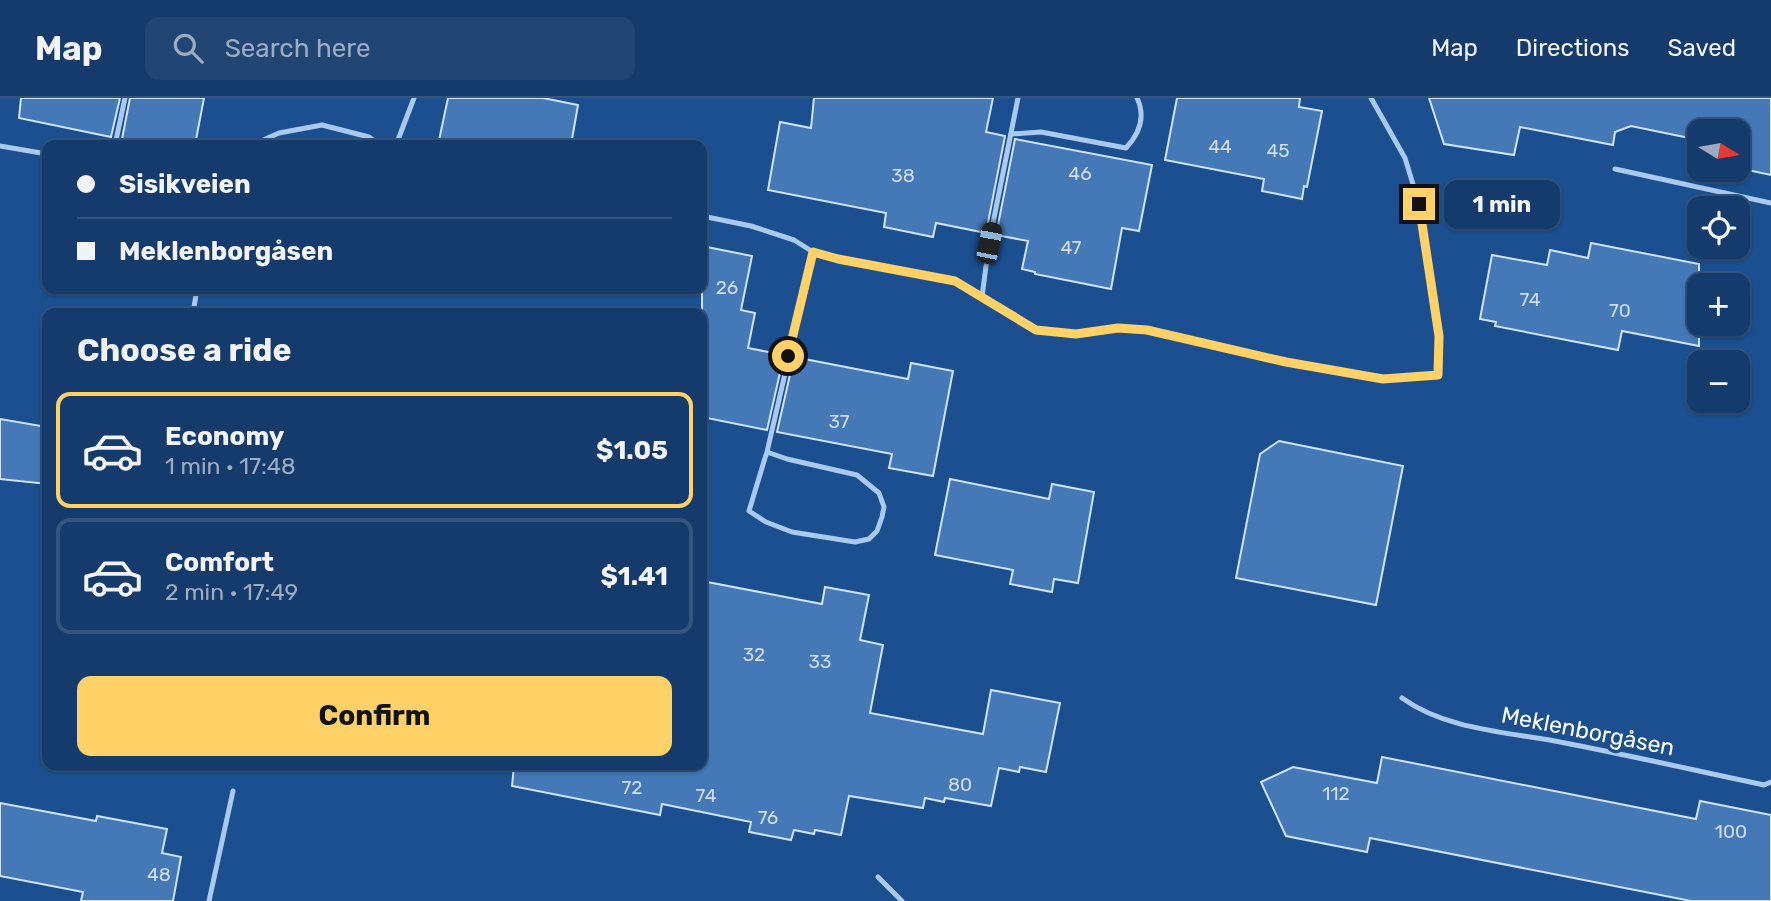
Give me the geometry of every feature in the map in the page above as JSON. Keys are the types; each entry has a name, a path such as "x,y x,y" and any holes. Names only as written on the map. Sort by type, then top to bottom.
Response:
{"lane":[{"path":"116,140 125,98"},
{"path":"398,140 414,98"},
{"path":"982,297 989,243 1018,98"},
{"path":"1011,134 1041,132 1126,148 1139,129 1143,115 1137,98"},
{"path":"707,217 751,226 794,240 813,252 838,259 955,281 1036,330 1076,334 1118,328 1147,330 1286,362 1383,379 1438,375 1439,336 1419,204 1405,158 1371,98"},
{"path":"263,140 279,133 323,125 373,140"},
{"path":"0,146 42,153"},
{"path":"1615,169 1771,203"},
{"path":"767,452 857,475 868,482 880,493 884,507 877,531 869,540 855,542 792,532 748,512 767,452 813,252"},
{"name":"Meklenborgåsen","path":"1402,698 1435,717 1460,724 1765,785 1771,782"},
{"path":"209,901 233,791"},
{"path":"878,877 902,901"}],"building":[{"path":"21,98 120,98 111,137 19,118"},
{"path":"130,98 204,98 196,140 122,139"},
{"path":"448,98 543,98 578,105 572,140 439,140"},
{"path":"814,98 993,98 986,132 1005,136 986,233 936,223 933,237 884,227 886,213 768,190 780,122 811,128"},
{"path":"1177,98 1300,98 1299,107 1322,111 1307,187 1304,186 1302,199 1262,191 1264,179 1165,160"},
{"path":"1429,98 1771,98 1771,175 1750,171 1750,119 1687,119 1687,138 1631,126 1615,132 1613,145 1520,127 1514,155 1444,144"},
{"path":"1015,139 1152,165 1139,231 1122,228 1111,289 1022,269 1028,241 996,235"},
{"path":"1591,243 1699,264 1699,273 1687,273 1687,336 1699,336 1699,346 1622,331 1618,350 1495,326 1496,322 1480,319 1492,255 1547,265 1550,250 1588,258"},
{"path":"707,247 752,256 741,310 755,313 748,348 784,355 767,430 707,418 707,308 702,308 702,294 707,294"},
{"path":"794,357 908,379 911,363 953,371 933,476 889,468 892,454 777,432"},
{"path":"0,419 42,426 42,483 0,479"},
{"path":"1279,441 1403,466 1376,605 1236,578 1260,454"},
{"path":"950,479 1049,499 1052,484 1094,492 1078,583 1054,579 1052,592 1010,584 1013,570 935,555"},
{"path":"707,582 822,604 825,587 869,595 860,640 883,645 870,713 983,734 991,690 1060,703 1046,772 1020,767 1019,772 999,768 991,806 945,798 944,802 925,798 923,808 849,796 841,835 815,830 814,834 794,830 791,840 749,832 751,822 662,804 660,815 512,786 514,770 707,770"},
{"path":"1382,757 1696,819 1700,801 1771,815 1771,901 1691,901 1370,838 1367,852 1286,836 1261,782 1293,767 1377,783"},
{"path":"0,803 96,821 97,816 167,829 162,853 181,857 173,901 81,901 83,892 0,876"}],"route":[{"path":"788,356 813,252 955,281 1036,330 1076,334 1118,328 1147,330 1286,362 1383,379 1430,377 1438,375 1439,336 1419,204"}]}
